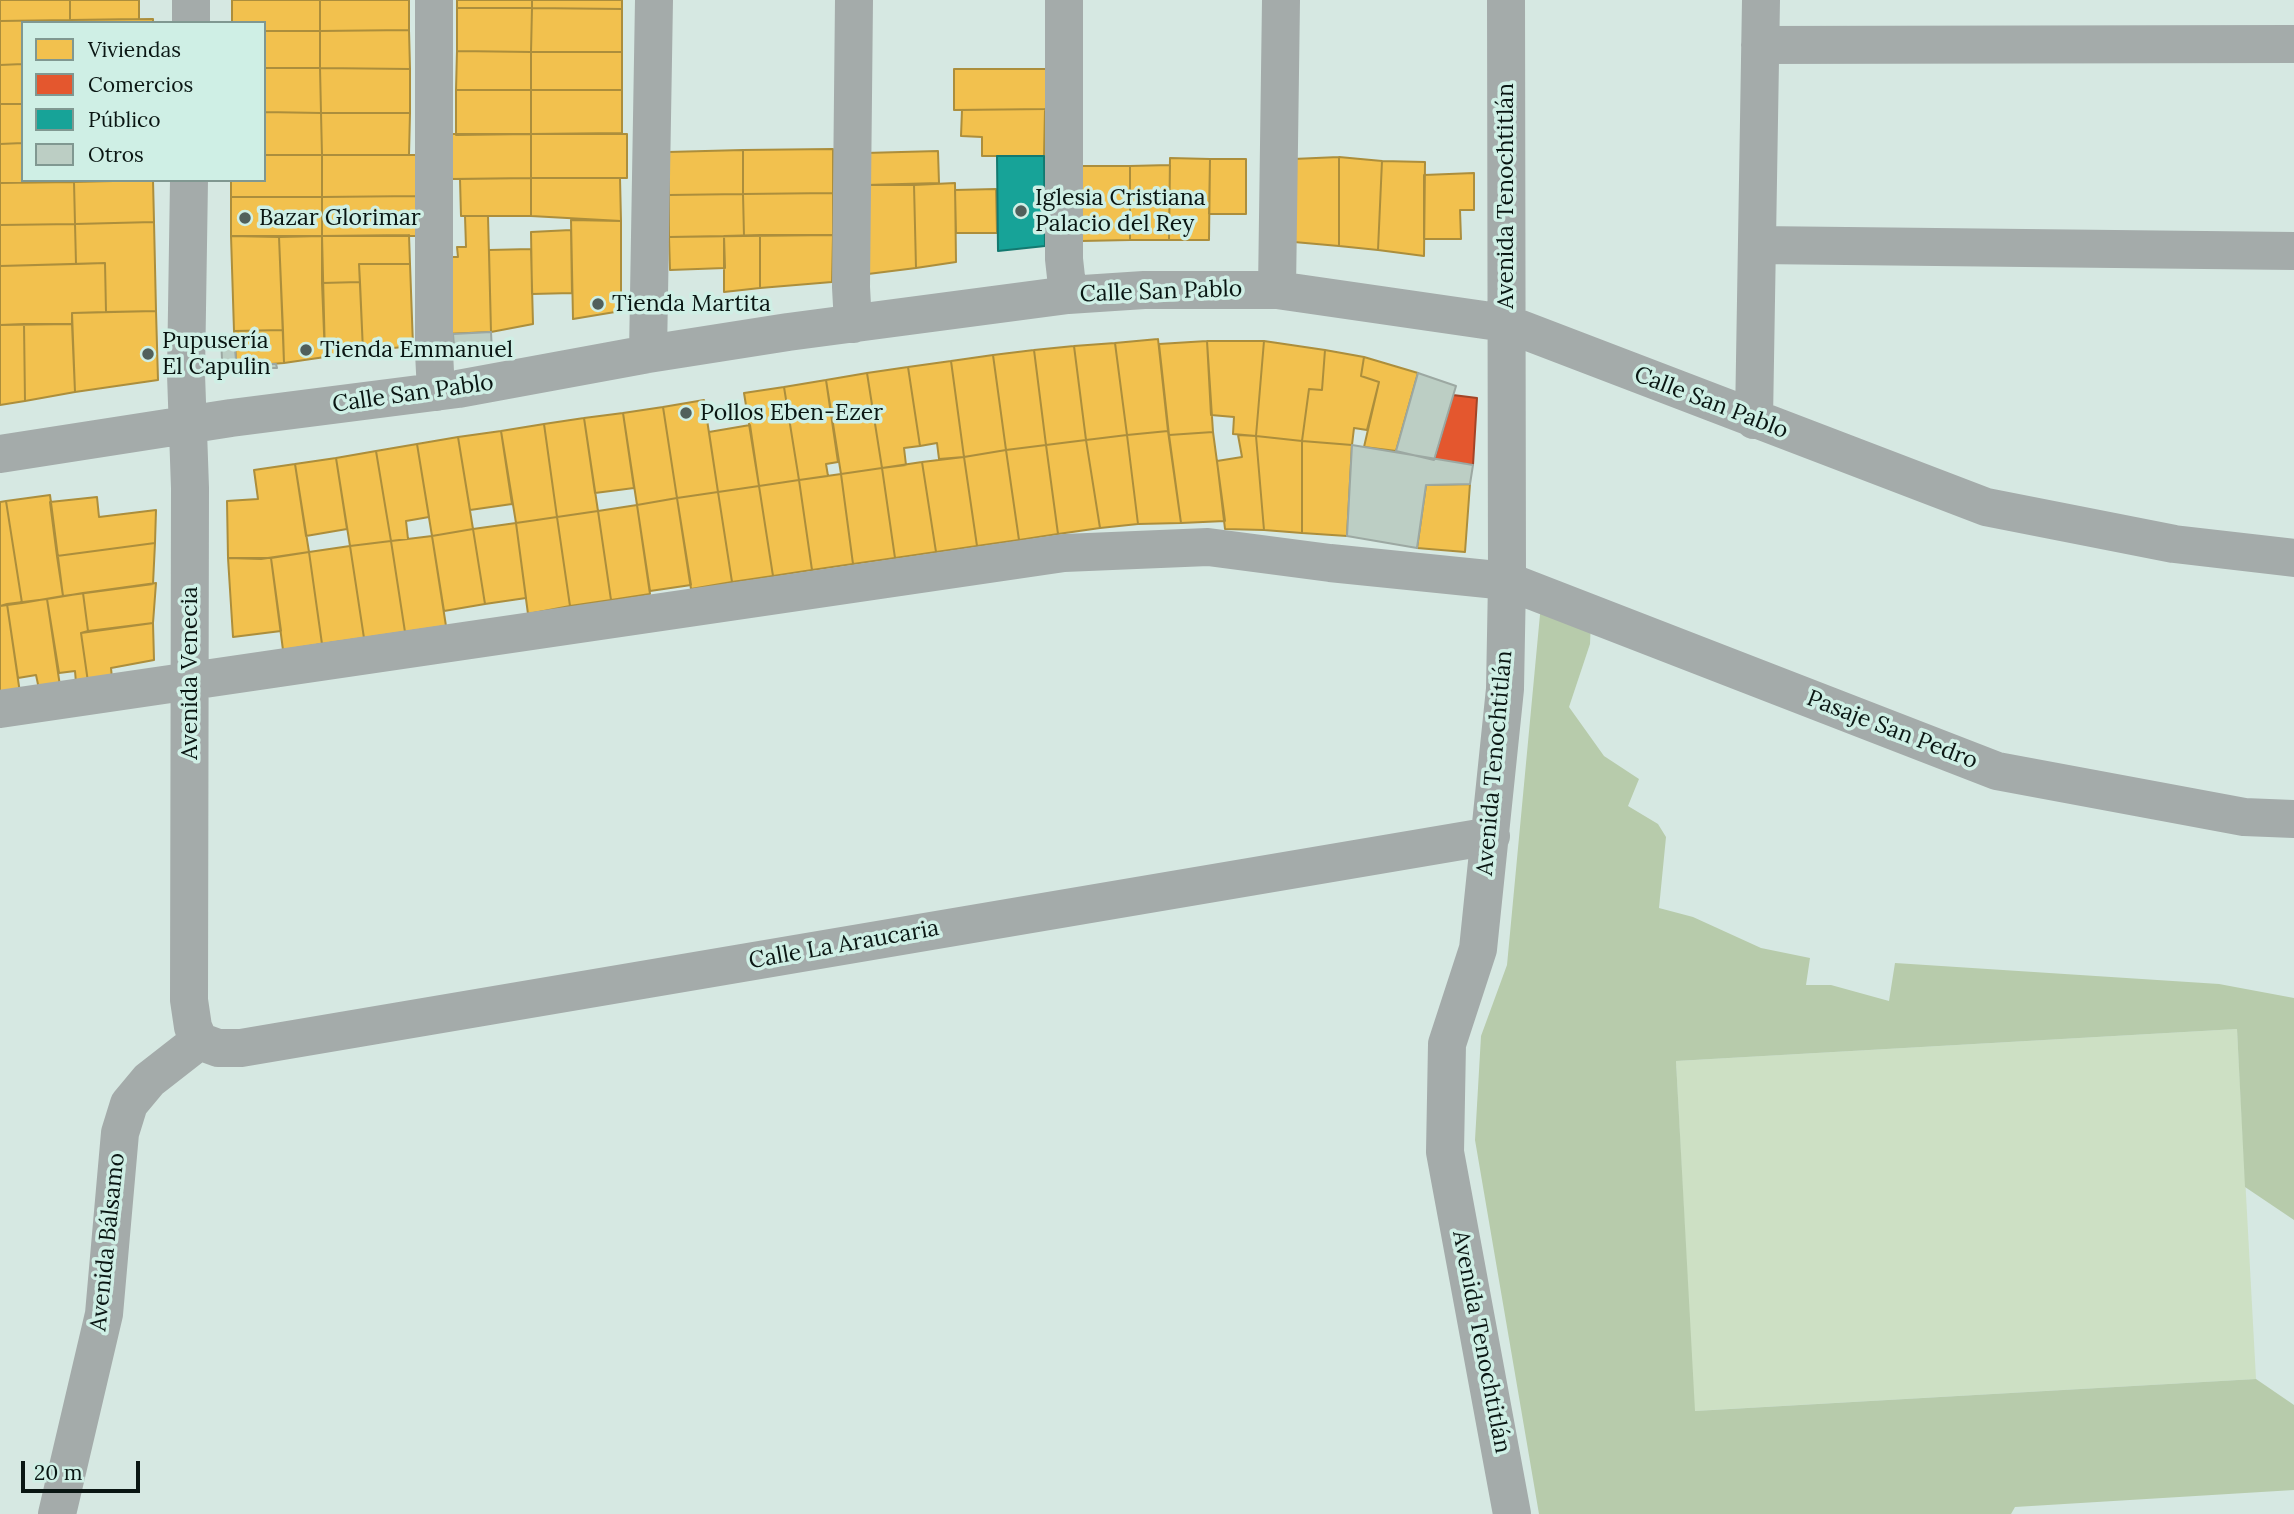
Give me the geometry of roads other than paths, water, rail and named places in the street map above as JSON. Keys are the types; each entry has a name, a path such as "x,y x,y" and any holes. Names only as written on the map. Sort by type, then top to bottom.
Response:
{"street":[{"path":"191,0 191,21"},
{"path":"434,0 436,392"},
{"path":"648,354 654,0"},
{"path":"853,324 851,287 854,0"},
{"path":"1064,0 1064,260 1068,295"},
{"path":"1278,290 1281,0"},
{"name":"Avenida Tenochtitlán","path":"1506,0 1505,689 1478,949 1447,1044 1445,1152 1504,1459 1512,1514"},
{"path":"1754,420 1761,0"},
{"path":"1760,45 2294,44"},
{"name":"Avenida Venecia","path":"188,182 186,374 190,488 189,1000 193,1027 199,1041"},
{"path":"1757,245 2294,251"},
{"name":"Calle San Pablo","path":"0,454 188,424 436,392 789,332 1068,295 1144,290 1278,290 1505,323 1986,507 2174,544 2294,558"},
{"name":"Pasaje San Pedro","path":"0,709 1065,553 1208,547 1507,581 1997,771 2244,817 2294,819"},
{"name":"Calle La Araucaria","path":"199,1041 218,1048 241,1048 1491,836"},
{"name":"Avenida Bálsamo","path":"57,1514 104,1314 120,1133 129,1104 149,1080 199,1041"}],"place":[{"name":"Iglesia Cristiana Palacio del Rey","path":"1021,211"},
{"name":"Bazar Glorimar","path":"245,218"},
{"name":"Tienda Martita","path":"598,304"},
{"name":"Tienda Emmanuel","path":"306,350"},
{"name":"Pupusería El Capulin","path":"148,354"},
{"name":"Pollos Eben-Ezer","path":"686,413"}]}
